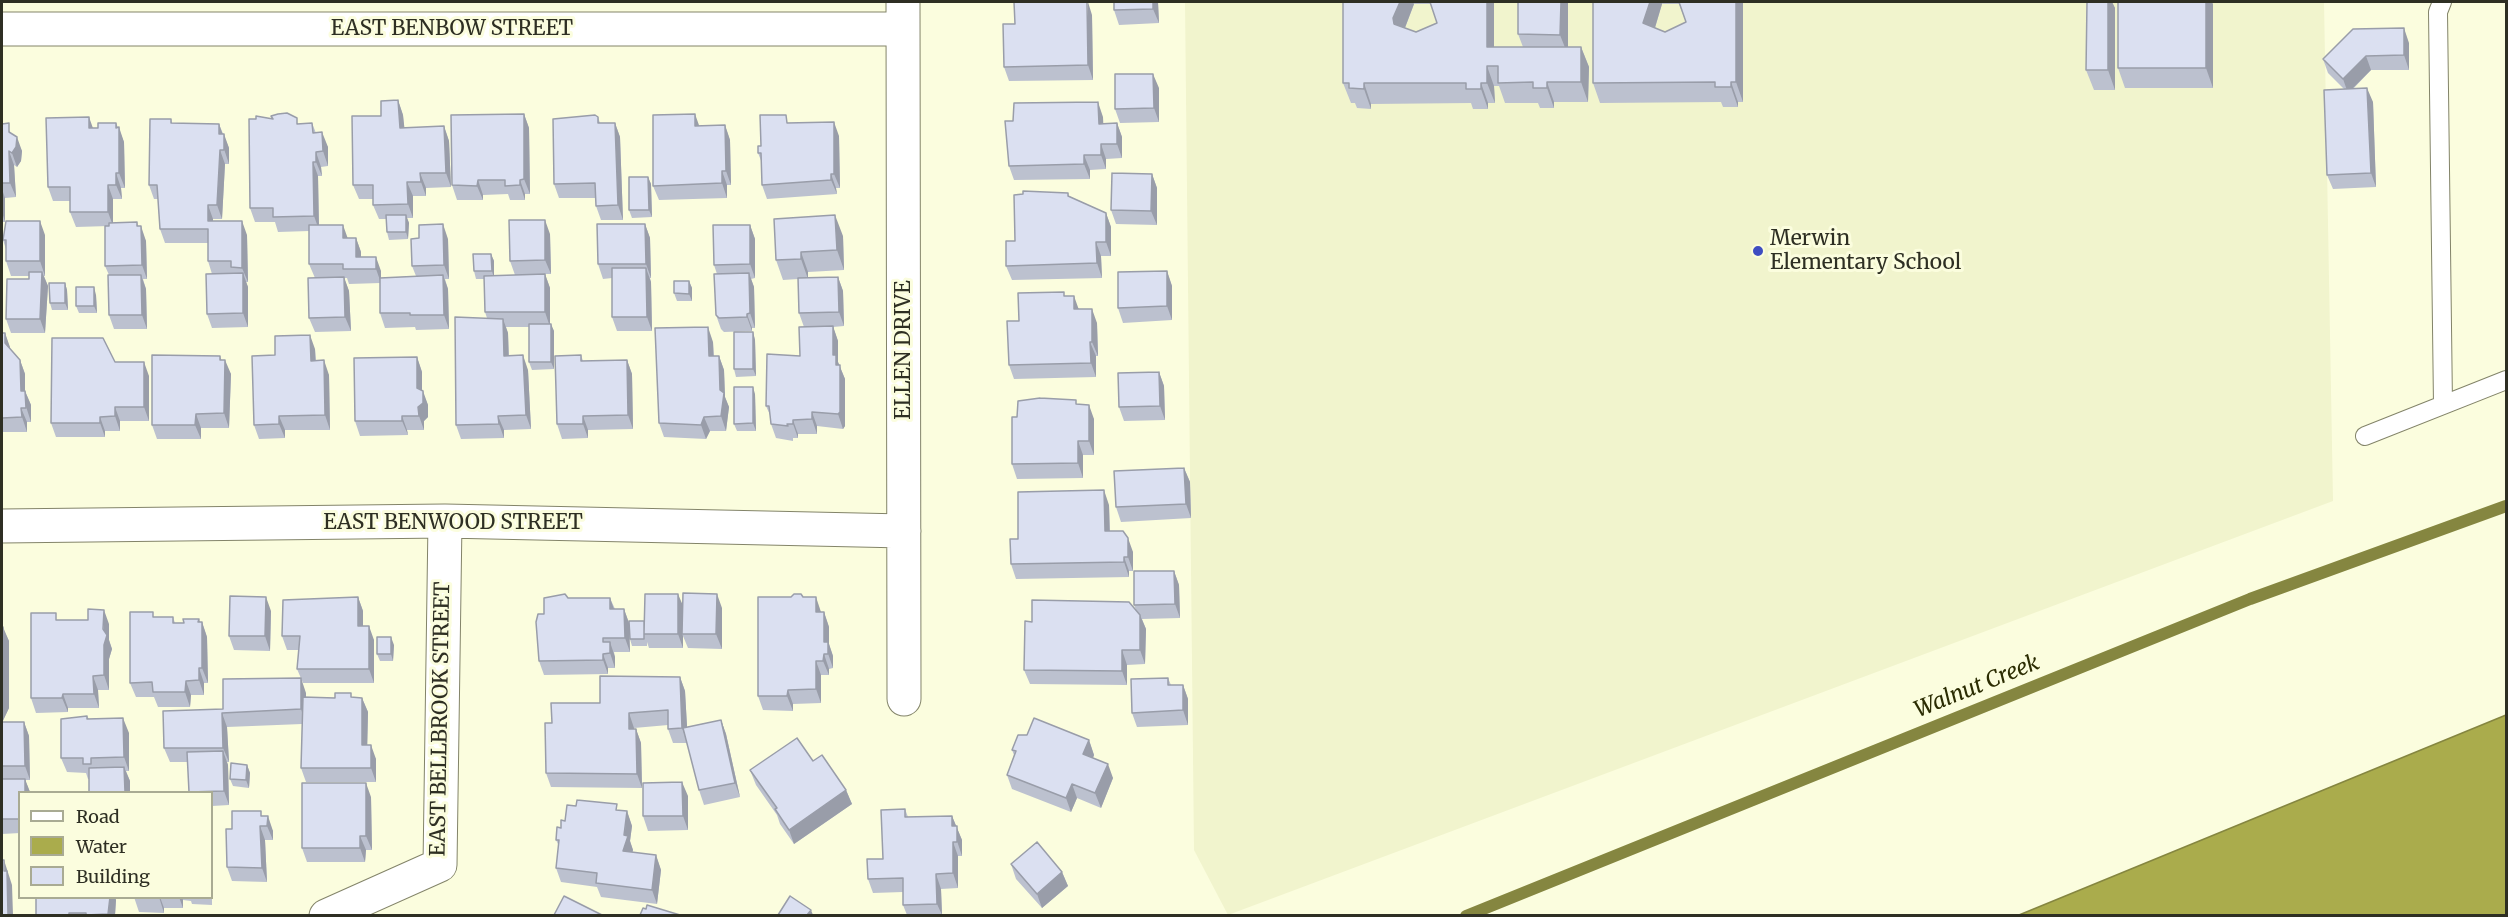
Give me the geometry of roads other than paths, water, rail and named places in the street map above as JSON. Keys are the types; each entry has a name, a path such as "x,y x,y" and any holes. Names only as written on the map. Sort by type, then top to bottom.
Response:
{"street":[{"name":"EAST BENBOW STREET","path":"2,29 903,15"},
{"name":"ELLEN DRIVE","path":"903,15 904,699"},
{"name":"EAST BENWOOD STREET","path":"2,526 445,521 904,531"},
{"name":"EAST BELLBROOK STREET","path":"326,915 440,865 445,521"}],"lane":[{"path":"2442,2 2438,12 2443,405"},
{"path":"2365,436 2506,380"}],"water":[{"path":"2506,715 2506,915 2019,915"}],"waterway":[{"name":"Walnut Creek","path":"1466,916 2250,599 2506,506"}],"place":[{"name":"Merwin Elementary School","path":"1758,251"}]}
